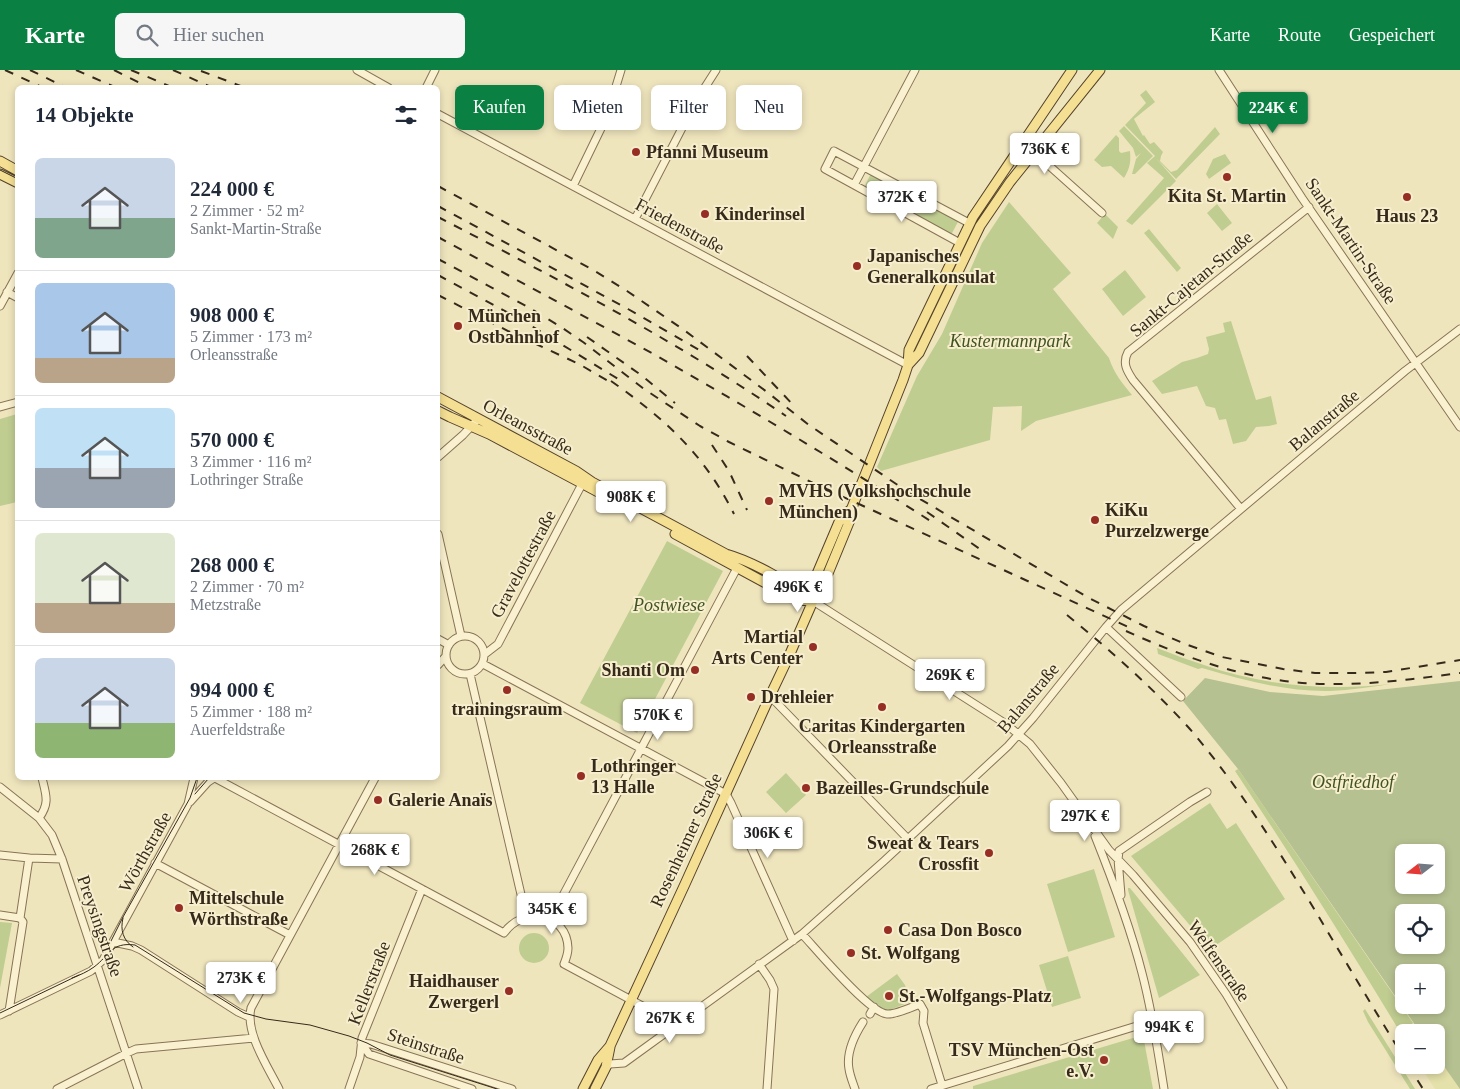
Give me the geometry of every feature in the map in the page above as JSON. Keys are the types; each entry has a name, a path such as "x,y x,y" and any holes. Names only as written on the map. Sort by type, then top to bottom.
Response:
{"main road":[{"name":"Rosenheimer Straße","path":"583,1089 598,1060 610,1046 790,656 813,601 811,588 839,522 851,510 908,365 909,350 969,223 1072,70"},
{"name":"Rosenheimer Straße","path":"908,365 919,353 980,226 1010,182 1100,70"},
{"path":"0,161 15,168"},
{"path":"0,174 15,182"},
{"name":"Orleansstraße","path":"440,399 539,450 576,471 583,480 592,482 726,554 741,558 813,601"},
{"name":"Orleansstraße","path":"440,412 583,480 797,600 813,601"},
{"path":"595,1089 606,1066 610,1046"}],"street":[{"path":"357,70 384,85"},
{"path":"428,85 435,70"},
{"path":"573,186 607,116 621,70"},
{"path":"635,219 695,103 716,70"},
{"path":"854,185 915,70"},
{"name":"Sankt-Martin-Straße","path":"1219,70 1309,208 1460,427"},
{"name":"Friedenstraße","path":"440,115 908,365"},
{"path":"960,243 825,169 834,151 969,223"},
{"path":"1035,153 1102,213"},
{"name":"Sankt-Cajetan-Straße","path":"1241,509 1134,380 1125,365 1126,355 1309,208"},
{"path":"0,306 15,278"},
{"path":"7,292 15,296"},
{"name":"Balanstraße","path":"606,1066 624,1063 802,934 1008,746 1121,610 1415,363 1460,329"},
{"path":"0,407 15,403"},
{"path":"440,454 464,435 478,419"},
{"name":"Gravelottestraße","path":"485,654 498,644 583,480"},
{"path":"440,543 461,636"},
{"path":"550,920 737,568"},
{"name":"Orleansstraße","path":"813,601 1006,724 1030,744 1090,824"},
{"path":"1106,627 1181,697"},
{"path":"461,636 468,636 480,642 485,654 480,668 464,675 453,671 447,662 446,656 452,641 461,636"},
{"path":"440,640 449,645"},
{"path":"440,663 446,656"},
{"path":"483,664 726,794 793,941"},
{"path":"470,674 526,916"},
{"path":"770,696 908,839"},
{"path":"39,818 45,809 47,798 42,780"},
{"name":"Wörthstraße","path":"188,804 194,780"},
{"name":"Wörthstraße","path":"97,965 113,942 188,804 211,780"},
{"path":"218,780 504,932 516,920 526,916 541,916 550,920 561,929 566,941 567,954 564,964 676,1024"},
{"path":"279,1089 254,1038 249,1017 251,1008 374,780"},
{"name":"Preysingstraße","path":"0,787 39,818 52,835 62,859 138,1089"},
{"path":"1121,903 1118,859 1120,851 1207,792"},
{"path":"1090,824 1121,903 1142,972 1153,1021 1164,1089"},
{"name":"Welfenstraße","path":"1090,824 1109,850 1190,942 1249,1030 1283,1089"},
{"path":"0,855 62,859"},
{"path":"9,1010 23,922 20,918 29,858"},
{"path":"155,863 290,936"},
{"name":"Kellerstraße","path":"349,1089 360,1057 361,1043 422,889"},
{"path":"0,915 20,918"},
{"path":"802,934 872,1010 888,1015 920,1004 924,1011 923,1023 942,1085"},
{"path":"113,942 141,950 238,1012 249,1017"},
{"path":"759,964 774,989 767,1089"},
{"path":"0,1015 91,971 97,965"},
{"path":"930,1089 1153,1021"},
{"path":"855,1089 848,1068 849,1058 855,1035 863,1022"},
{"path":"57,1089 127,1052 143,1048 254,1038"},
{"name":"Steinstraße","path":"361,1043 369,1054 472,1089"},
{"name":"Steinstraße","path":"361,1043 371,1044 512,1089"}],"shaded area":[{"path":"1445,1068 1460,1089 1435,1089 1426,1074 1445,1074"}],"green space":[{"path":"1146,90 1155,102 1134,119 1143,136 1150,144 1154,142 1163,152 1160,161 1171,172 1177,170 1215,127 1220,134 1176,179 1156,158 1176,181 1132,225 1126,221 1164,178 1147,163 1155,156 1125,125 1146,103 1140,95"},
{"path":"1124,126 1153,156 1135,174 1132,174 1136,159 1141,153 1136,157 1133,148 1119,131"},
{"path":"1116,135 1119,138 1119,151 1121,153 1130,151 1130,165 1124,178 1111,166 1102,167 1094,160"},
{"path":"1225,154 1231,163 1209,179 1206,174 1213,159"},
{"path":"871,173 959,220 951,235 864,188"},
{"name":"Kustermannpark","path":"1009,202 1071,273 1053,289 1109,358 1119,378 1132,395 1036,421 1021,431 1022,406 993,407 990,440 881,471 877,467 917,376 942,334 982,243"},
{"path":"1217,204 1232,223 1222,231 1207,213"},
{"path":"1105,214 1118,227 1113,239 1097,223"},
{"path":"1149,229 1181,268 1177,272 1144,233"},
{"path":"1125,270 1146,297 1123,316 1102,289"},
{"path":"1231,321 1256,400 1271,396 1277,424 1256,427 1246,441 1233,444 1226,419 1219,420 1215,408 1206,406 1197,386 1162,394 1152,381 1182,362 1208,354 1209,349 1206,337 1225,332 1223,323"},
{"path":"15,415 15,502 0,506 0,419"},
{"name":"Postwiese","path":"667,541 723,571 637,733 580,703"},
{"path":"1157,648 1227,672 1273,682 1320,687 1391,684 1330,691 1297,690 1249,681 1202,668 1198,669 1158,654"},
{"name":"Ostfriedhof","path":"1205,678 1270,692 1323,696 1460,681 1460,1089 1445,1068 1445,1024 1414,1024 1408,1014 1445,1014 1445,964 1395,964 1395,996 1238,769 1183,701"},
{"path":"1238,769 1395,997 1395,1014 1407,1014 1413,1023 1395,1024 1235,771"},
{"path":"786,773 806,795 786,813 766,792"},
{"path":"1210,803 1227,829 1236,823 1285,899 1210,949 1131,856"},
{"path":"1094,869 1115,937 1068,952 1047,884"},
{"path":"1130,888 1200,975 1159,998 1128,890"},
{"path":"0,922 12,923 0,988"},
{"path":"534,933 544,938 549,948 544,958 534,963 524,958 519,948 524,938"},
{"path":"1068,956 1081,998 1052,1007 1039,965"},
{"path":"897,974 905,985 910,1002 887,1011 866,997"},
{"path":"1365,1009 1395,1057 1395,1065 1368,1022 1363,1011"},
{"name":"TSV München-Ost e.V.","path":"1143,1035 1153,1089 973,1089 973,1086"},
{"path":"1401,1074 1406,1074 1415,1089 1410,1089"}],"tram line":[{"path":"0,170 15,178"},
{"path":"105,953 123,917 190,798 196,780"},
{"path":"195,794 207,780"},
{"path":"123,918 123,934 133,947"},
{"path":"72,978 94,967 116,947 135,945 244,1013 266,1019 310,1025 349,1036 390,1055 497,1089"},
{"path":"0,1013 79,975"}],"railway":[{"path":"5,70 38,85"},
{"path":"30,70 61,85"},
{"path":"76,70 110,85"},
{"path":"114,70 144,85"},
{"path":"131,70 167,85"},
{"path":"173,70 206,85"},
{"path":"201,71 238,85"},
{"path":"440,187 595,271 627,291 684,330 809,425 908,492 1089,598 1144,626 1185,644 1222,657 1315,673 1386,672 1460,660"},
{"path":"440,207 628,309 701,351"},
{"path":"440,218 659,336 786,416"},
{"path":"440,238 692,376 830,458 932,522"},
{"path":"440,260 528,307 561,327 644,389 700,426 729,442 815,484 1135,630"},
{"path":"440,276 525,322 623,382"},
{"path":"440,296 510,332 579,364 610,382"},
{"path":"587,337 641,375 675,403"},
{"path":"747,356 796,408"},
{"path":"611,381 649,409 682,439 710,473 734,514"},
{"path":"712,445 729,471 747,510"},
{"path":"927,512 984,552"},
{"path":"1067,615 1145,683 1189,728 1224,772 1287,864 1395,1043"},
{"path":"1126,631 1173,651 1222,668 1298,683 1375,683 1460,673"},
{"path":"1414,1074 1423,1089"}],"place":[{"name":"Pfanni Museum","path":"636,152"},
{"name":"Kita St. Martin","path":"1227,177"},
{"name":"Haus 23","path":"1407,197"},
{"name":"Kinderinsel","path":"705,214"},
{"name":"Japanisches Generalkonsulat","path":"857,266"},
{"name":"München Ostbahnhof","path":"458,326"},
{"name":"MVHS (Volkshochschule München)","path":"769,501"},
{"name":"KiKu Purzelzwerge","path":"1095,520"},
{"name":"Martial Arts Center","path":"813,647"},
{"name":"Shanti Om","path":"695,670"},
{"name":"trainingsraum","path":"507,690"},
{"name":"Drehleier","path":"751,697"},
{"name":"Caritas Kindergarten Orleansstraße","path":"882,707"},
{"name":"Lothringer 13 Halle","path":"581,776"},
{"name":"Bazeilles-Grundschule","path":"806,788"},
{"name":"Galerie Anaïs","path":"378,800"},
{"name":"Sweat & Tears Crossfit","path":"989,853"},
{"name":"Mittelschule Wörthstraße","path":"179,908"},
{"name":"Casa Don Bosco","path":"888,930"},
{"name":"St. Wolfgang","path":"851,953"},
{"name":"Haidhauser Zwergerl","path":"509,991"},
{"name":"St.-Wolfgangs-Platz","path":"889,996"},
{"name":"TSV München-Ost e.V.","path":"1104,1060"}]}
